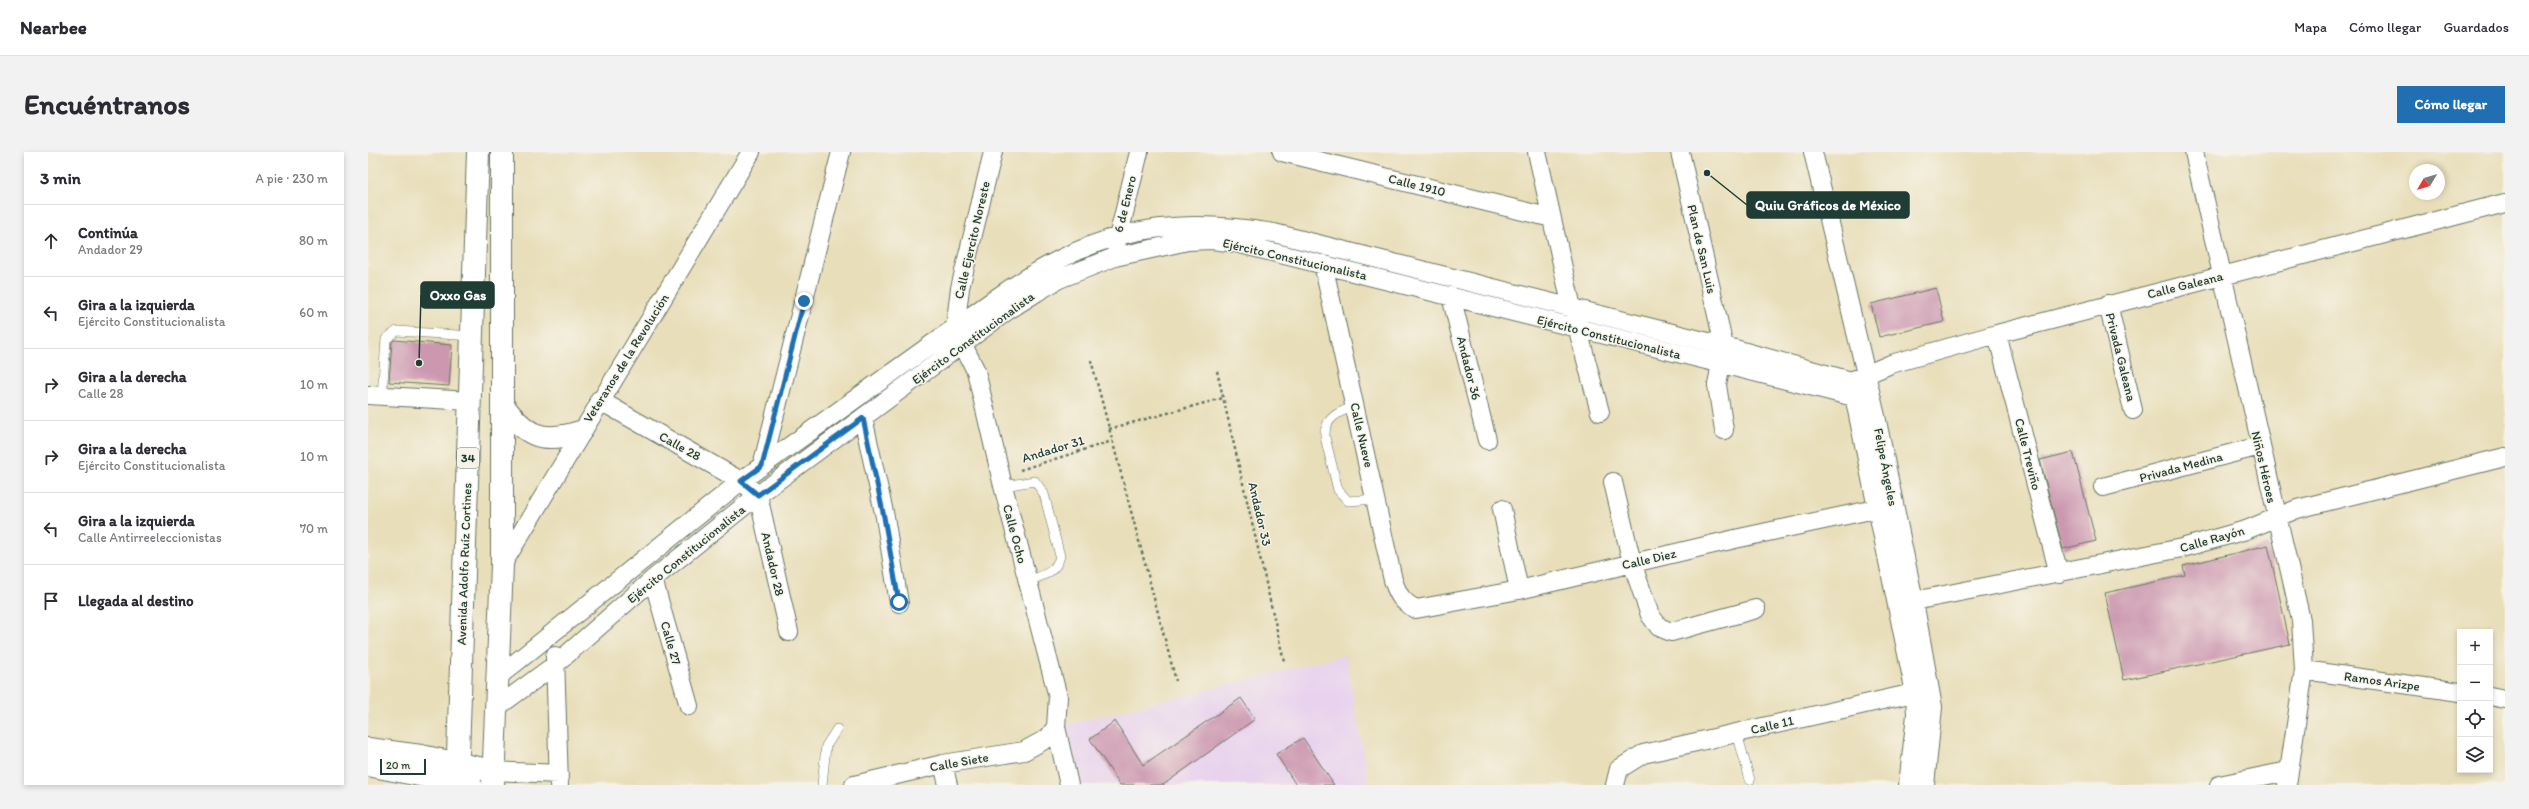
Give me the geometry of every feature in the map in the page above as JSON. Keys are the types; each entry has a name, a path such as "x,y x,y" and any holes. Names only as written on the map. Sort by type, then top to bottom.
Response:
{"main road":[{"name":"Avenida Adolfo Ruíz Cortines","path":"460,779 478,152"},
{"path":"368,765 460,779 493,778 499,676 502,564 502,152"},
{"path":"502,404 514,421 531,434 553,438 580,432"},
{"path":"368,749 421,756 460,779"}],"street":[{"name":"Veteranos de la Revolución","path":"502,564 599,400 751,152"},
{"path":"762,466 841,152"},
{"name":"Calle Ejercito Noreste","path":"960,336 960,288 993,152"},
{"name":"6 de Enero","path":"1115,257 1117,236 1139,152"},
{"name":"Calle 1910","path":"1282,152 1552,218"},
{"path":"1537,152 1572,308 1579,328 1600,412"},
{"name":"Plan de San Luis","path":"1680,152 1724,346"},
{"name":"Felipe Ángeles","path":"1813,152 1922,691 1933,707 1933,721 1925,785"},
{"name":"Niños Héroes","path":"2194,152 2300,620 2304,670 2288,778"},
{"name":"Calle Galeana","path":"1860,386 1891,364 2108,304 2505,203"},
{"name":"Ejército Constitucionalista","path":"496,708 556,664 653,579 758,495 863,418 960,336 1026,277 1063,256 1095,242 1117,236 1170,226 1238,228 1274,233 1724,346 1860,386"},
{"name":"Ejército Constitucionalista","path":"499,676 741,481 960,336 1007,311 1059,279 1115,257 1188,241 1212,240 1255,247 1579,328 1719,365 1860,386"},
{"name":"Calle Nueve","path":"1323,264 1393,580 1398,595 1405,604"},
{"name":"Andador 36","path":"1451,296 1488,440"},
{"name":"Privada Galeana","path":"2108,304 2134,410"},
{"name":"Calle Treviño","path":"1997,334 2059,574"},
{"name":"Calle Ocho","path":"960,336 976,371 1027,581 1058,697 1056,727 1069,785"},
{"path":"1724,346 1719,365 1717,385 1724,430"},
{"path":"375,396 470,401"},
{"name":"Calle 28","path":"599,400 741,481 758,495"},
{"path":"863,418 884,517 899,602"},
{"name":"Privada Medina","path":"2103,487 2260,446"},
{"name":"Calle Rayón","path":"1914,601 2059,574 2182,548 2246,530 2297,508 2505,457"},
{"path":"1613,482 1632,563 1650,615 1659,627 1671,632 1756,609"},
{"name":"Andador 28","path":"758,495 789,632"},
{"name":"Felipe Ángeles","path":"1886,507 1914,601 1922,691 1916,715 1908,785"},
{"name":"Calle Diez","path":"1405,604 1416,609 1429,608 1519,590 1632,563 1886,507"},
{"path":"1502,509 1519,590"},
{"name":"Calle 27","path":"653,579 689,706"},
{"path":"493,778 559,780 556,664 553,632"},
{"name":"Ramos Arizpe","path":"2304,670 2457,692"},
{"name":"Calle 11","path":"1617,777 1643,754 1922,691"},
{"path":"2493,697 2505,699"},
{"name":"Calle Siete","path":"854,785 943,764 1024,751 1048,738 1056,727"},
{"path":"943,764 948,785"},
{"path":"2219,785 2288,778"}],"lane":[{"path":"375,396 385,344 390,334 397,331 472,336"},
{"path":"1355,407 1334,416 1327,421 1324,428 1325,437 1338,490 1342,497 1348,501 1376,499"},
{"path":"1002,481 1035,481 1044,494 1048,507 1058,549 1058,565 1050,573 1027,581"},
{"path":"822,785 826,746 837,729"},
{"path":"1737,733 1750,780"}],"path":[{"path":"1091,360 1176,681"},
{"name":"Andador 33","path":"1217,371 1284,660"},
{"path":"1109,429 1223,398"},
{"name":"Andador 31","path":"1002,481 1112,441"}],"shaded area":[{"path":"1346,655 1369,785 1081,785 1066,725"}],"building":[{"path":"1936,288 1944,322 1879,337 1871,304"},
{"path":"394,340 452,345 449,386 389,382 392,342"},
{"path":"2073,452 2096,541 2063,549 2040,460"},
{"path":"2268,545 2290,644 2124,680 2105,593 2185,575 2183,566"},
{"path":"1241,698 1255,719 1163,785 1120,785 1090,739 1115,721 1143,765"},
{"path":"1303,738 1334,785 1296,785 1276,754"}],"place":[{"name":"Quiu Gráficos de México","path":"1707,173"},
{"name":"Oxxo Gas","path":"419,363"}],"route":[{"path":"804,301 762,466 741,481 758,495 863,418 884,517 899,602"}]}
